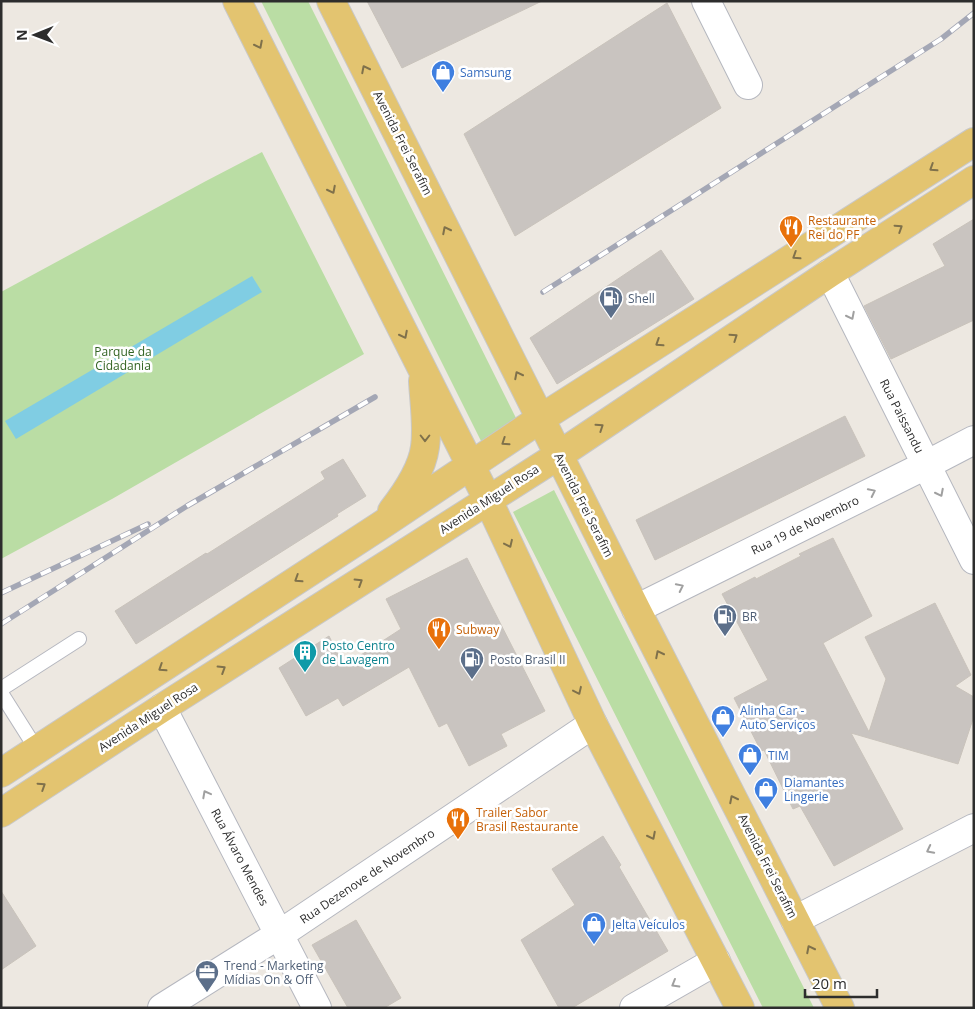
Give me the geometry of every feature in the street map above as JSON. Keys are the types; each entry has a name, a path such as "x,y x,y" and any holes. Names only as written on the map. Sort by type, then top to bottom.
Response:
{"main road":[{"path":"237,1 488,500 594,724 740,1008"},
{"name":"Avenida Frei Serafim","path":"332,1 540,419 840,1008"},
{"path":"1,773 380,526 540,419 974,142"},
{"name":"Avenida Miguel Rosa","path":"1,813 559,454 830,273 974,180"},
{"path":"380,526 403,497 422,461 426,432 422,372"}],"street":[{"path":"706,1 748,84"},
{"name":"Rua Paissandu","path":"830,273 974,560"},
{"name":"Rua 19 de Novembro","path":"636,609 974,440"},
{"name":"Rua Álvaro Mendes","path":"162,708 317,1008"},
{"name":"Rua Dezenove de Novembro","path":"162,1008 280,934 594,724"},
{"path":"795,920 974,828"},
{"path":"634,1008 716,961"}],"lane":[{"path":"37,750 1,691 79,639"}],"green space":[{"path":"261,1 308,1 519,424 484,447"},
{"name":"Parque da Cidadania","path":"262,152 364,354 112,499 1,559 1,292"},
{"path":"554,490 814,1008 763,1008 513,512"}],"water":[{"path":"252,276 262,292 16,439 5,421"}],"building":[{"path":"367,1 542,1 402,68"},
{"path":"667,3 721,108 515,236 464,134"},
{"path":"974,219 974,320 891,359 864,306 945,266 933,244"},
{"name":"Shell","path":"661,250 694,299 557,384 530,338"},
{"path":"845,416 865,456 655,560 636,520"},
{"path":"343,459 366,496 337,514 338,516 136,644 115,611 325,479 321,472"},
{"path":"833,538 872,616 823,643 869,732 886,679 865,637 935,603 971,675 955,686 974,697 974,716 958,764 851,733 903,829 834,866 800,806 793,809 764,750 761,751 734,698 768,680 722,594 755,577 756,579 801,556 799,554"},
{"name":"Posto Brasil II","path":"467,558 545,711 501,734 507,746 469,766 447,723 439,727 409,667 343,706 338,698 306,716 279,668 329,636 344,666 401,629 386,599"},
{"name":"Jelta Veículos","path":"603,836 668,951 572,1008 559,1008 521,940 575,905 552,869"},
{"path":"1,891 36,946 1,970"},
{"path":"356,920 401,998 384,1008 348,1008 312,945"}],"railway":[{"path":"543,292 941,39 974,13"},
{"path":"1,624 187,506 375,397"},
{"path":"1,593 148,524"}],"place":[{"name":"Samsung","path":"443,93"},
{"name":"Restaurante Rei do PF","path":"791,248"},
{"name":"Shell","path":"611,319"},
{"name":"BR","path":"725,637"},
{"name":"Subway","path":"439,650"},
{"name":"Posto Centro de Lavagem","path":"305,673"},
{"name":"Posto Brasil II","path":"472,680"},
{"name":"Alinha Car - Auto Serviços","path":"723,738"},
{"name":"TIM","path":"750,776"},
{"name":"Diamantes Lingerie","path":"766,810"},
{"name":"Trailer Sabor Brasil Restaurante","path":"458,840"},
{"name":"Jelta Veículos","path":"594,945"},
{"name":"Trend - Marketing Mídias On & Off","path":"207,993"}]}
